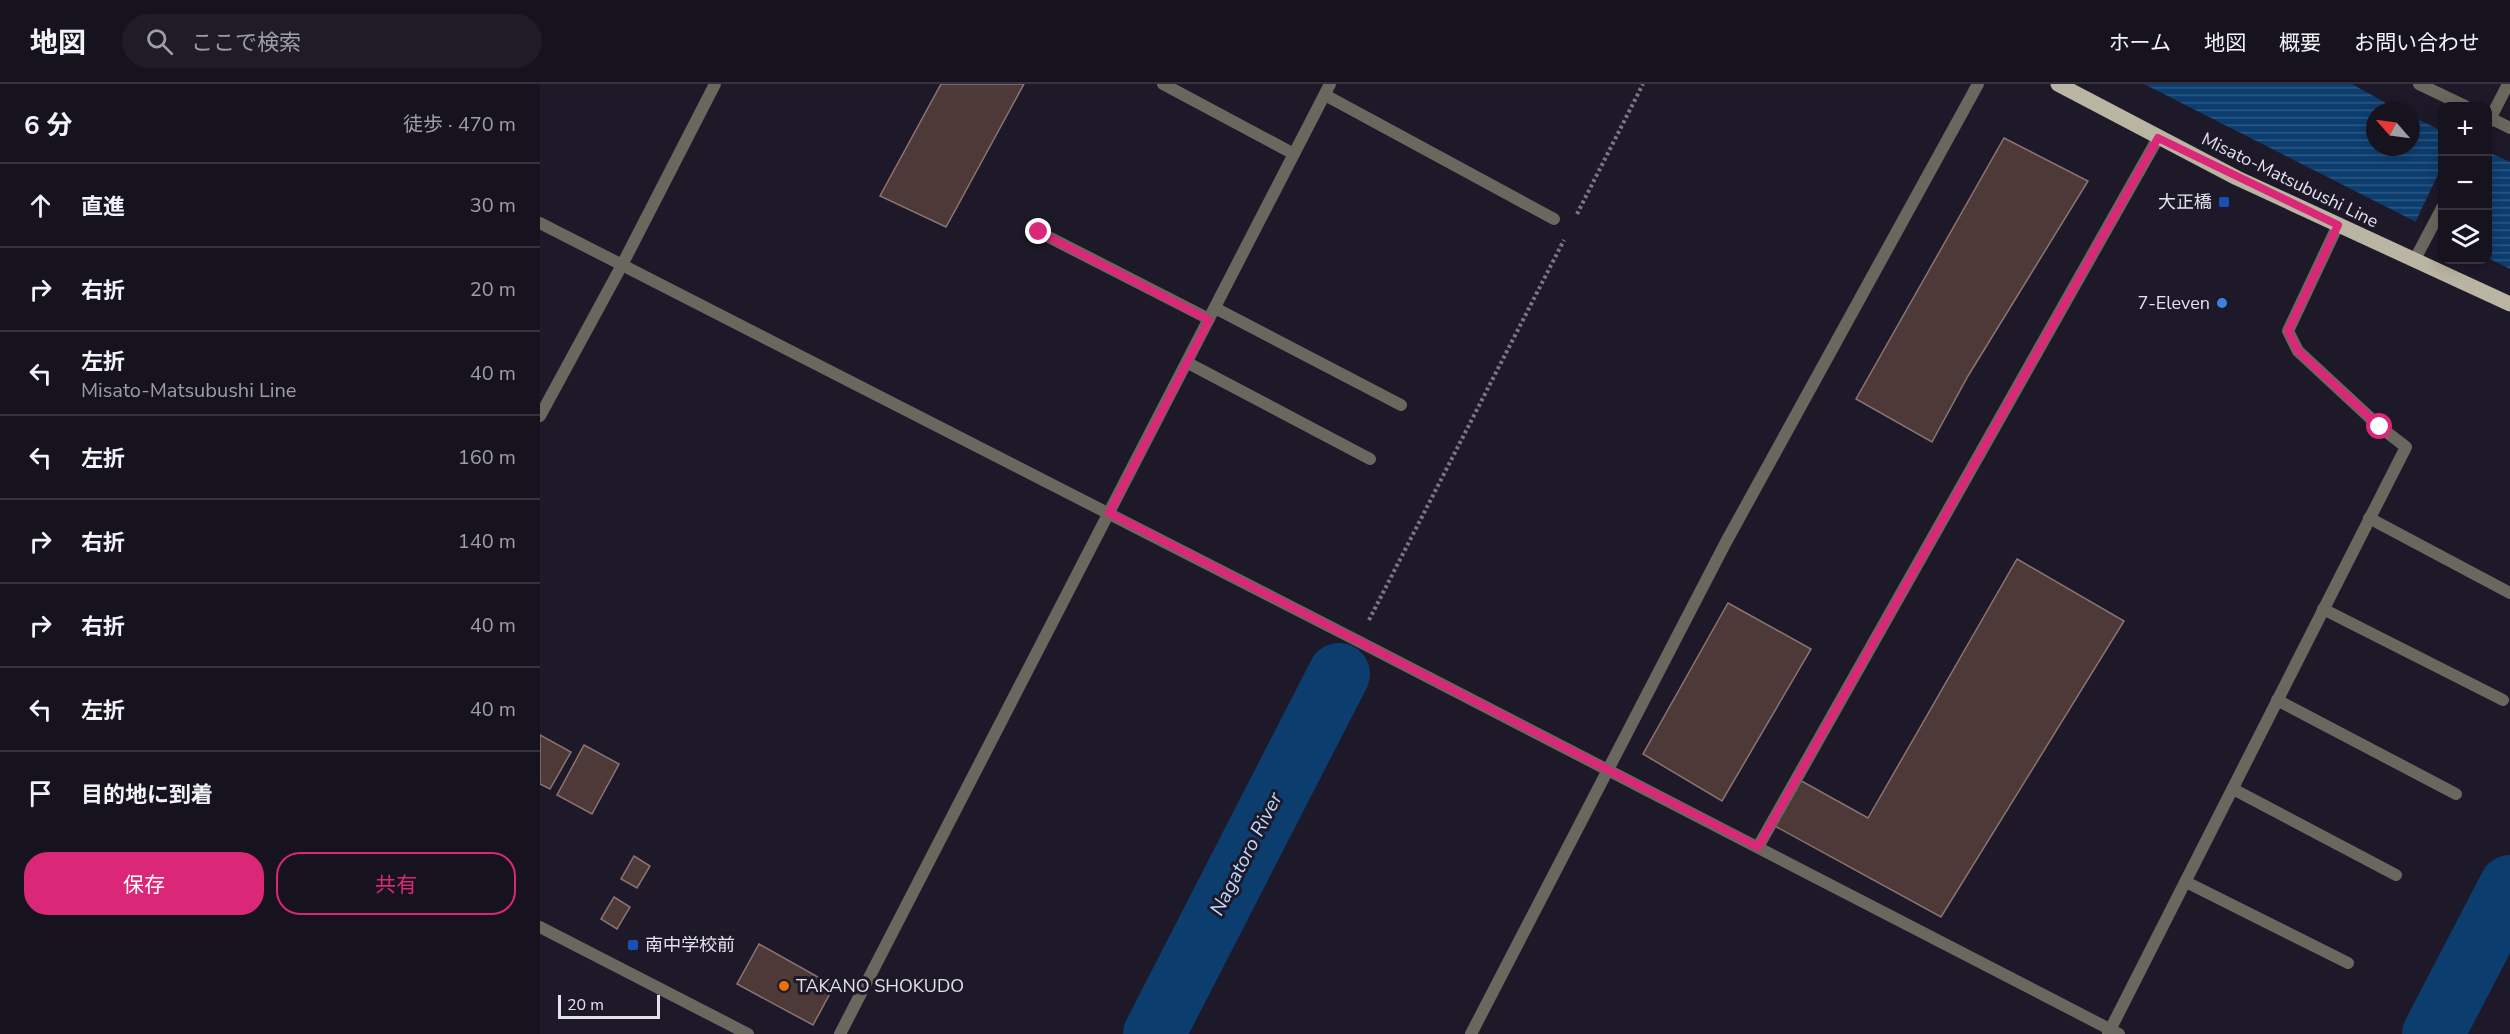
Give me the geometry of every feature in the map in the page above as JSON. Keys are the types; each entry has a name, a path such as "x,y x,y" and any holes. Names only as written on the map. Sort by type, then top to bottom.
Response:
{"main road":[{"name":"Misato-Matsubushi Line","path":"2058,84 2158,138 2414,261 2510,304"}],"street":[{"path":"540,416 622,265 715,84"},
{"path":"1163,84 1294,154"},
{"path":"1471,1034 1726,542 1978,84"},
{"path":"2420,84 2457,102"},
{"path":"2492,113 2508,84"},
{"path":"840,1034 1328,90 1554,219"},
{"path":"2492,121 2510,128"},
{"path":"1758,847 2158,138"},
{"path":"2414,261 2441,210"},
{"path":"540,223 1358,640 2112,1032 2406,447 2380,427 2298,351 2288,331 2338,225"},
{"path":"1039,232 1401,405"},
{"path":"1188,363 1370,459"},
{"path":"2369,518 2510,593"},
{"path":"2323,609 2503,700"},
{"path":"2277,700 2456,794"},
{"path":"2233,789 2396,875"},
{"path":"2186,882 2348,963"},
{"path":"540,927 748,1034"}],"path":[{"path":"1573,220 1643,84"},
{"path":"1358,640 1568,231"}],"water":[{"path":"2144,84 2352,84 2384,102 2366,102 2366,156 2420,156 2420,120 2438,129 2438,233"},
{"path":"2492,154 2510,162 2510,269 2492,260"}],"pier":[{"path":"2438,174 2438,236 2414,225"}],"building":[{"path":"941,84 1024,84 946,227 880,196"},
{"path":"2004,138 2088,181 1968,376 1932,442 1856,399"},
{"path":"2017,559 2124,621 1941,917 1773,825 1798,779 1868,818"},
{"path":"1728,603 1811,649 1722,801 1643,754"},
{"path":"540,735 571,752 550,789 540,784"},
{"path":"584,745 619,764 592,814 557,795"},
{"path":"634,856 650,866 637,888 621,879"},
{"path":"614,897 630,907 617,929 601,919"},
{"path":"759,944 834,986 813,1025 737,984"}],"waterway":[{"name":"Nagatoro River","path":"1154,1034 1339,674"},
{"path":"2433,1034 2510,886"}],"place":[{"name":"大正橋","path":"2224,202"},
{"name":"7-Eleven","path":"2222,303"},
{"name":"南中学校前","path":"633,945"},
{"name":"TAKANO SHOKUDO","path":"784,986"}],"route":[{"path":"1039,232 1209,320 1109,513 1758,847 2158,138 2338,225 2288,331 2298,351 2380,427"}]}
